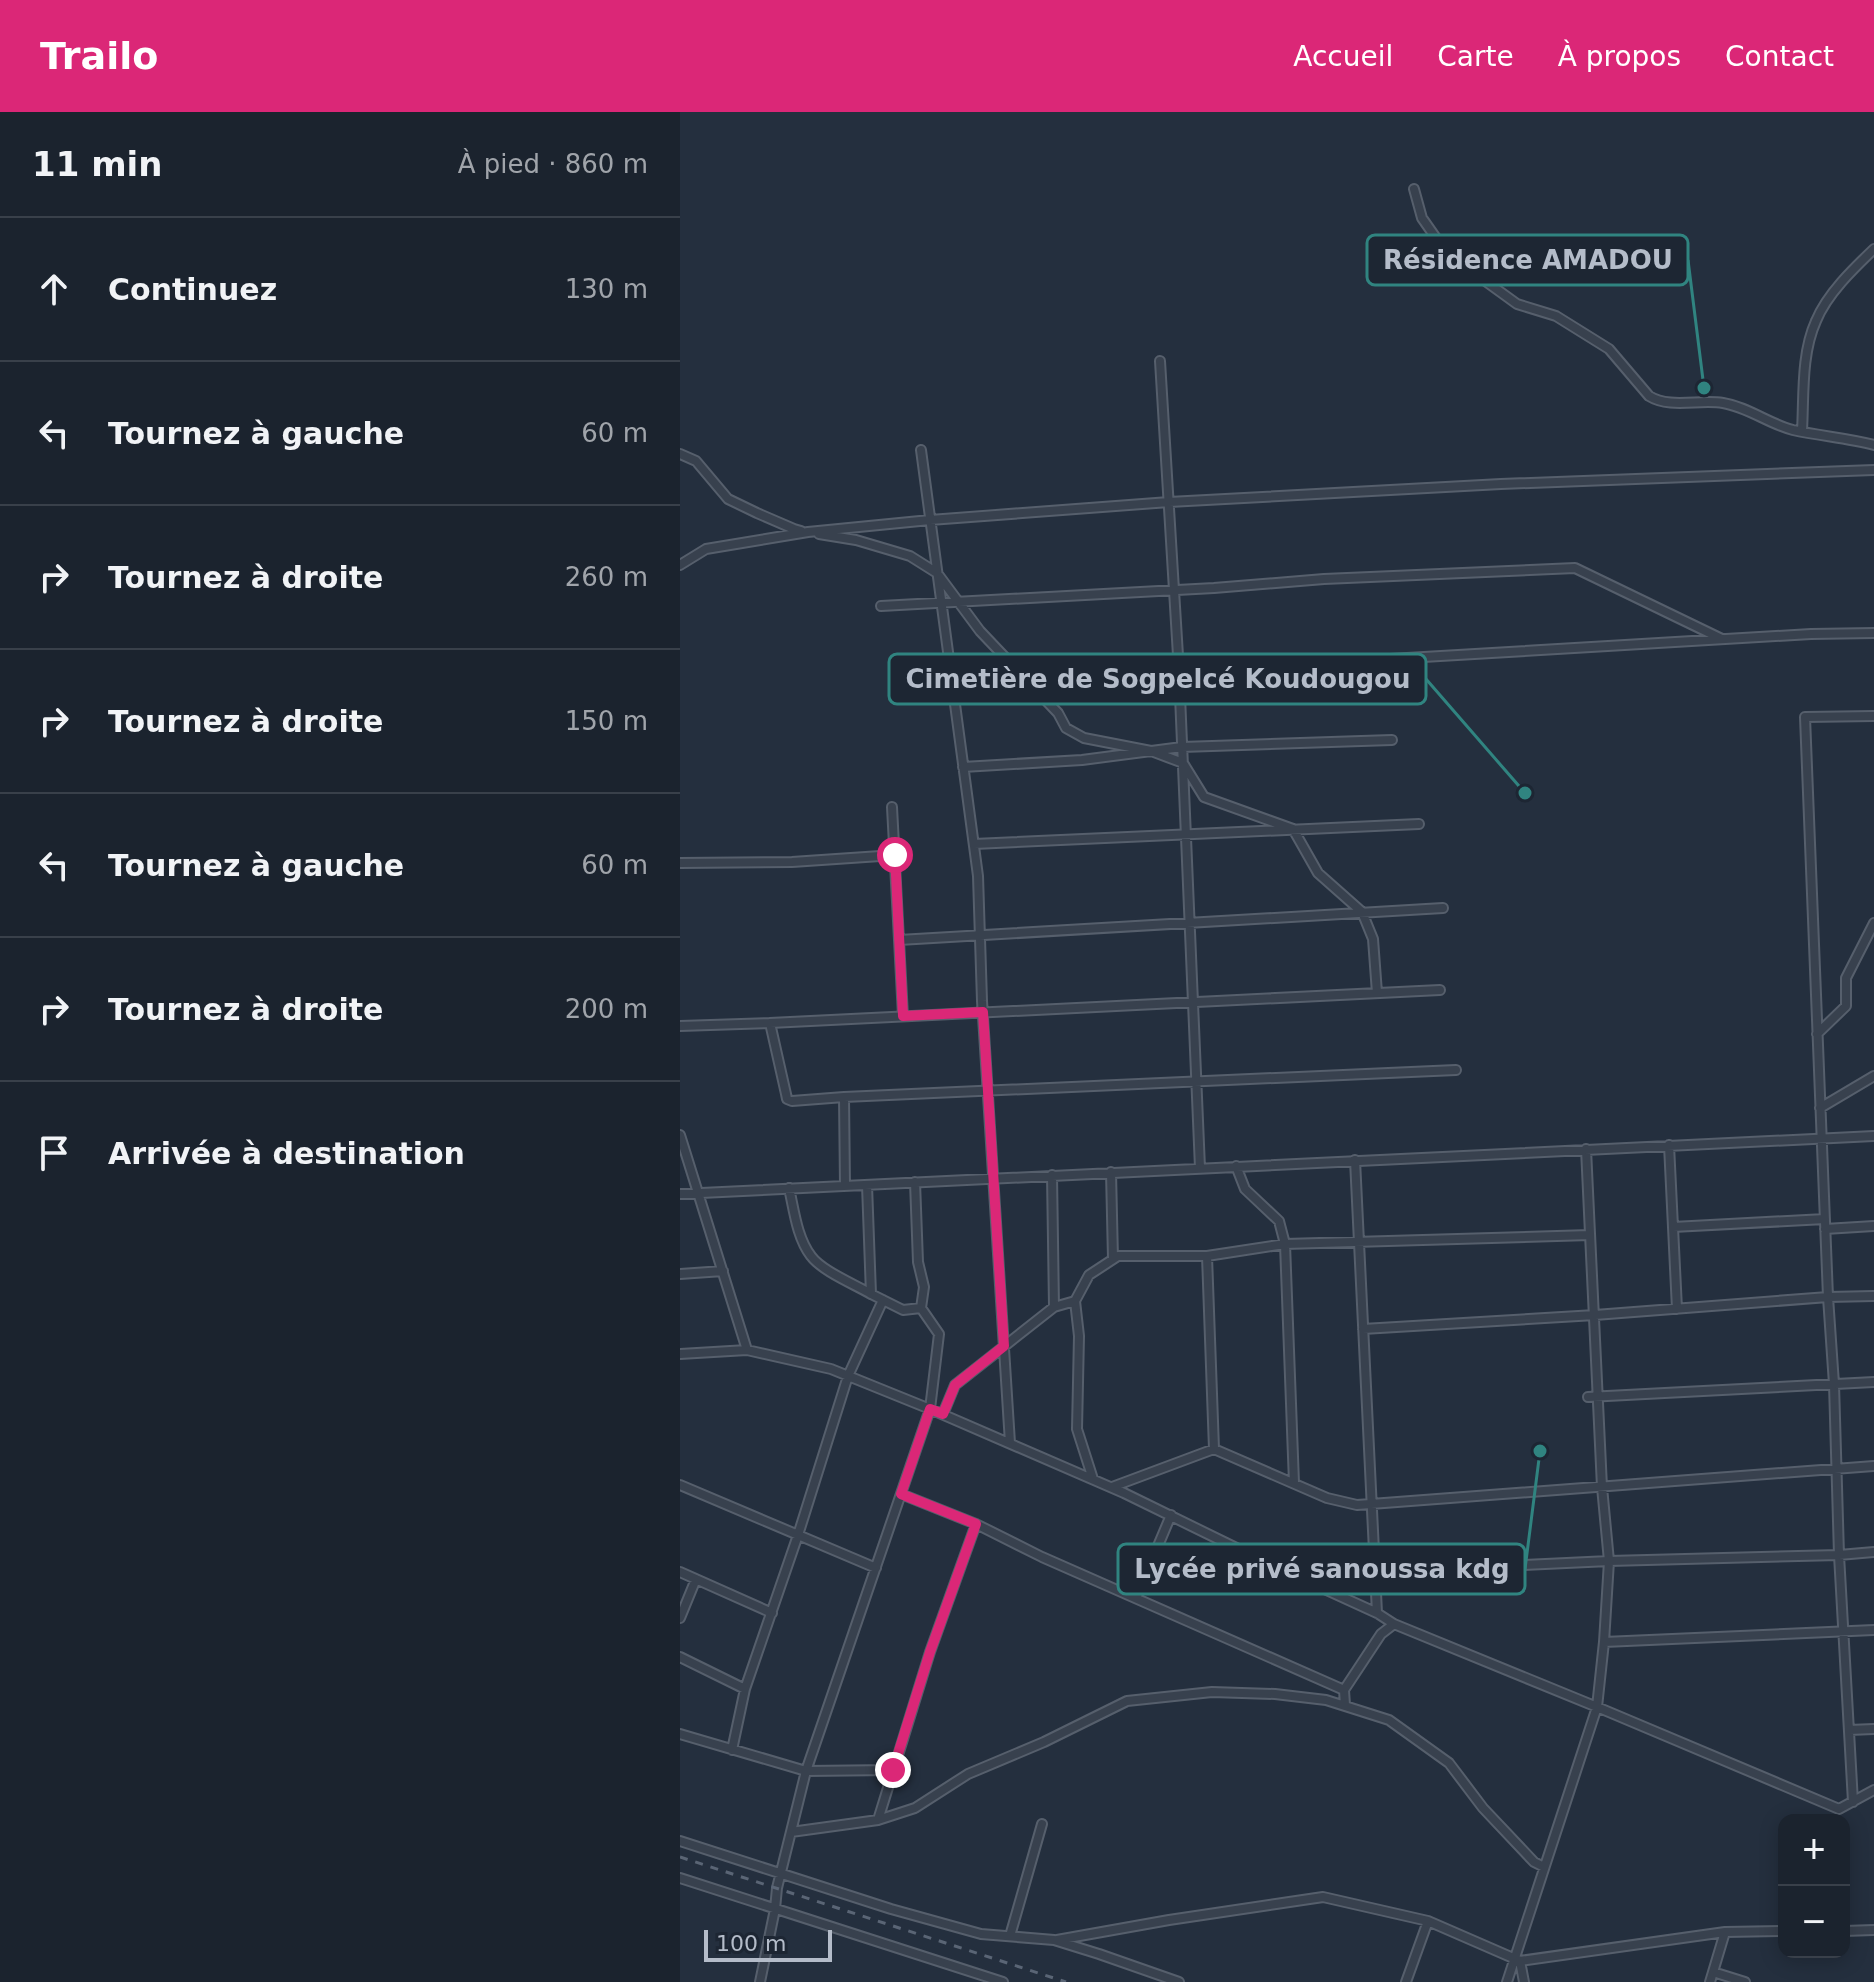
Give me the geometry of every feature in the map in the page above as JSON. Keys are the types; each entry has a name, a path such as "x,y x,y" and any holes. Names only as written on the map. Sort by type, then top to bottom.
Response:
{"street":[{"path":"1414,189 1422,218 1455,259 1517,304 1556,316 1609,349 1655,400 1720,402 1771,423 1874,445"},
{"path":"1802,431 1807,353 1816,321 1832,295 1874,249"},
{"path":"1160,361 1175,590 1200,1168"},
{"path":"921,450 978,876 983,1012 1010,1443"},
{"path":"680,454 696,461 728,499 794,529 856,540 910,556 937,573 980,631 1058,713 1066,728 1084,738 1151,751 1183,763 1204,797 1293,829 1318,873 1362,912 1373,939 1377,993"},
{"path":"680,565 706,549 808,532 930,520 1169,502 1501,484 1874,470"},
{"path":"881,606 1324,579 1575,568 1723,639"},
{"path":"951,685 1811,634 1874,633"},
{"path":"1853,1802 1835,1469 1805,717 1874,716"},
{"path":"963,767 1082,760 1182,747 1392,740"},
{"path":"892,807 903,1016"},
{"path":"974,844 1419,824"},
{"path":"680,863 792,862 895,855"},
{"path":"899,940 1443,908"},
{"path":"1817,1034 1846,1006 1846,978 1874,923"},
{"path":"680,1026 1440,990"},
{"path":"770,1023 787,1099 792,1101 1456,1070"},
{"path":"1820,1108 1874,1076"},
{"path":"844,1097 845,1186"},
{"path":"680,1135 747,1350"},
{"path":"680,1194 1874,1136"},
{"path":"1669,1145 1677,1309"},
{"path":"1507,1982 1517,1960 1597,1707 1604,1642 1609,1561 1602,1487 1586,1149"},
{"path":"1355,1160 1377,1613"},
{"path":"1236,1166 1245,1189 1279,1221 1285,1244 1294,1483"},
{"path":"1111,1172 1113,1259"},
{"path":"1052,1175 1054,1307"},
{"path":"760,1982 777,1888 806,1771 930,1409 939,1334 921,1308 924,1287 918,1262 915,1182"},
{"path":"867,1185 871,1294"},
{"path":"789,1188 800,1233 810,1255 819,1264 903,1310 921,1308"},
{"path":"1673,1227 1874,1226"},
{"path":"1093,1479 1077,1429 1079,1336 1075,1301 1089,1275 1118,1256 1207,1256 1285,1244 1590,1235"},
{"path":"1207,1256 1214,1449"},
{"path":"680,1274 723,1271"},
{"path":"1363,1329 1874,1296"},
{"path":"732,1750 745,1689 848,1376 883,1300"},
{"path":"943,1414 955,1385 1054,1307 1075,1301"},
{"path":"681,1355 747,1350 831,1369 1112,1487 1377,1613 1394,1624 1839,1809 1874,1790"},
{"path":"1588,1397 1874,1382"},
{"path":"1112,1487 1214,1449 1327,1498 1357,1505 1874,1466"},
{"path":"680,1485 876,1568"},
{"path":"901,1494 976,1524 1042,1557 1344,1690"},
{"path":"1136,1598 1171,1515"},
{"path":"878,1820 930,1652 976,1524"},
{"path":"1263,1561 1375,1572 1874,1552"},
{"path":"680,1572 772,1613"},
{"path":"680,1618 696,1579"},
{"path":"1345,1705 1344,1690 1381,1634 1394,1624"},
{"path":"1604,1642 1874,1630"},
{"path":"680,1657 745,1689"},
{"path":"791,1832 878,1820 915,1808 968,1774 1044,1742 1127,1701 1212,1692 1275,1694 1326,1700 1389,1720 1449,1763 1483,1808 1534,1862 1544,1867"},
{"path":"1849,1730 1874,1729"},
{"path":"680,1734 806,1771 893,1770"},
{"path":"1010,1936 1042,1824"},
{"path":"680,1841 906,1913 981,1934 1054,1940 1179,1982"},
{"path":"680,1878 1003,1982"},
{"path":"1054,1940 1323,1897 1428,1921 1517,1960 1725,1932 1778,1931"},
{"path":"1406,1982 1428,1921"},
{"path":"1850,1931 1874,1930"},
{"path":"1710,1982 1725,1932"},
{"path":"1517,1960 1524,1982"},
{"path":"1713,1972 1745,1982"}],"railway":[{"path":"680,1857 1066,1982"}],"place":[{"name":"Résidence AMADOU","path":"1704,388"},
{"name":"Cimetière de Sogpelcé Koudougou","path":"1525,793"},
{"name":"Lycée privé sanoussa kdg","path":"1540,1451"}],"route":[{"path":"893,1770 930,1652 976,1524 901,1494 930,1409 943,1414 955,1385 1004,1346 983,1012 903,1016 895,855"}]}
